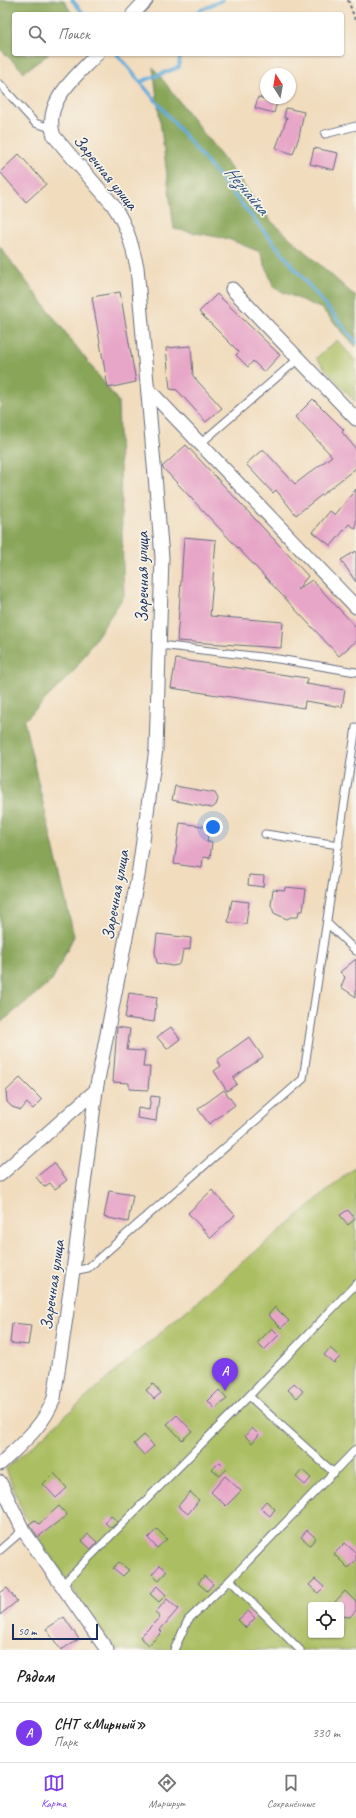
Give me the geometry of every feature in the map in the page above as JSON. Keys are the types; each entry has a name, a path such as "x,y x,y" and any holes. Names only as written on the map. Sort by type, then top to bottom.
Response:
{"street":[{"path":"135,12 146,0"},
{"name":"Заречная улица","path":"0,1464 40,1424 49,1412 54,1398 73,1271 96,1090 139,868 156,749 162,557 137,267 127,228 113,206 54,136 51,128 50,117 57,98 95,56"},
{"path":"232,289 356,419"},
{"path":"148,389 354,602"},
{"path":"0,1175 96,1090"},
{"path":"0,1482 24,1530 108,1650"}],"lane":[{"path":"0,84 35,123 51,128"},
{"path":"325,134 356,126"},
{"path":"201,443 298,359"},
{"path":"160,645 278,659 356,672"},
{"path":"73,1271 88,1268 303,1079 356,727"},
{"path":"265,834 339,845"},
{"path":"327,923 356,951"},
{"path":"62,1585 249,1396 356,1284"},
{"path":"249,1396 334,1473"},
{"path":"174,1650 188,1620 230,1580 356,1449"},
{"path":"0,1550 24,1530"},
{"path":"230,1580 300,1650"}],"path":[{"path":"348,0 356,22"}],"green space":[{"path":"0,0 64,0 71,12 12,12 12,56 46,56 24,72 0,49"},
{"path":"153,67 271,221 356,297 356,347 322,309 274,288 260,252 228,239 174,229"},
{"path":"0,247 118,401 124,596 74,671 24,721 74,936 52,981 0,1023"},
{"path":"337,340 356,361 355,402 316,358"},
{"path":"356,1166 356,1650 115,1650 24,1516 6,1469 127,1361"}],"building":[{"path":"258,97 260,98 260,104 276,104 274,113 255,108"},
{"path":"286,108 304,112 299,137 293,154 276,148 287,118 284,118"},
{"path":"314,148 338,153 334,170 310,164"},
{"path":"19,154 46,184 26,202 0,172"},
{"path":"120,292 136,382 108,388 92,297"},
{"path":"217,294 280,355 264,372 253,361 248,367 236,355 239,352 199,312"},
{"path":"191,346 193,376 222,408 206,422 177,390 170,389 166,348"},
{"path":"313,399 344,430 342,432 356,449 356,468 296,515 276,490 273,493 246,464 263,449 295,484 332,456 295,417"},
{"path":"186,445 308,576 297,590 312,580 356,627 356,641 339,656 162,467"},
{"path":"356,489 356,529 349,524 331,546 313,532 330,511 335,515"},
{"path":"184,537 216,540 210,616 283,622 281,648 177,641"},
{"path":"356,551 356,582 341,560"},
{"path":"176,659 307,678 306,684 345,690 342,707 305,701 304,708 171,688"},
{"path":"175,786 215,793 218,799 216,805 212,808 172,800"},
{"path":"180,823 209,827 207,842 212,842 210,858 203,857 202,868 174,864"},
{"path":"249,875 264,876 263,887 248,885"},
{"path":"285,887 306,889 303,911 299,911 298,917 291,917 287,919 274,913 271,905 273,889 285,890"},
{"path":"232,900 249,902 246,924 228,922"},
{"path":"157,934 191,938 190,949 183,950 181,961 178,965 172,966 157,963 155,952"},
{"path":"356,959 356,997 341,987 345,977 340,972"},
{"path":"129,993 157,997 154,1022 125,1018"},
{"path":"117,1027 130,1029 127,1050 145,1051 143,1067 150,1067 148,1090 129,1089 129,1083 113,1082"},
{"path":"171,1027 180,1039 167,1049 157,1037"},
{"path":"249,1037 263,1057 233,1078 237,1084 227,1091 214,1071 221,1066 217,1060"},
{"path":"20,1078 42,1100 33,1109 27,1103 21,1110 12,1107 7,1102 6,1091"},
{"path":"224,1090 235,1105 209,1124 198,1109"},
{"path":"151,1096 159,1097 156,1121 137,1118 138,1108 149,1110"},
{"path":"54,1163 67,1180 55,1189 50,1183 44,1187 36,1177"},
{"path":"212,1190 235,1215 211,1238 188,1213"},
{"path":"109,1191 133,1195 128,1222 104,1217"},
{"path":"348,1210 355,1219 348,1225 340,1215"},
{"path":"275,1307 289,1321 281,1328 268,1315"},
{"path":"12,1323 31,1325 28,1345 10,1343"},
{"path":"272,1328 279,1335 264,1350 257,1343"},
{"path":"330,1348 340,1357 334,1363 324,1355"},
{"path":"294,1383 303,1391 297,1398 288,1390"},
{"path":"153,1384 161,1393 154,1399 146,1390"},
{"path":"219,1390 227,1399 215,1409 208,1401"},
{"path":"177,1415 192,1431 182,1440 167,1424"},
{"path":"252,1428 259,1435 252,1443 245,1436"},
{"path":"144,1435 154,1446 144,1455 134,1444"},
{"path":"220,1462 227,1469 220,1476 212,1469"},
{"path":"302,1470 311,1478 305,1485 296,1477"},
{"path":"54,1473 67,1488 56,1498 43,1484"},
{"path":"225,1476 241,1491 226,1506 211,1492"},
{"path":"190,1492 199,1500 188,1514 178,1506"},
{"path":"266,1501 275,1509 270,1516 260,1508"},
{"path":"59,1506 67,1515 38,1537 29,1524 35,1520 39,1524"},
{"path":"111,1516 118,1522 111,1528 105,1523"},
{"path":"157,1529 167,1539 157,1548 148,1538"},
{"path":"307,1530 316,1538 310,1545 301,1537"},
{"path":"88,1534 97,1542 91,1549 82,1541"},
{"path":"345,1543 356,1553 356,1560 348,1568 334,1554"},
{"path":"119,1562 129,1570 123,1576 113,1568"},
{"path":"160,1565 167,1571 159,1580 152,1574"},
{"path":"204,1576 213,1584 207,1591 198,1583"},
{"path":"315,1579 324,1587 318,1593 309,1585"},
{"path":"157,1586 166,1595 159,1602 150,1594"},
{"path":"7,1588 17,1601 0,1615 0,1593"},
{"path":"345,1591 356,1602 356,1610 350,1617 344,1616 344,1602 335,1602"},
{"path":"167,1599 178,1609 160,1630 162,1632 149,1645 140,1637 160,1617 155,1613"},
{"path":"248,1611 255,1618 246,1628 238,1620"},
{"path":"64,1617 79,1639 61,1650 46,1629"}],"waterway":[{"name":"Незнайка","path":"72,0 82,12"},
{"path":"196,12 223,0"},
{"name":"Незнайка","path":"119,56 356,342"},
{"path":"140,82 179,67 180,56"}],"place":[{"name":"СНТ «Мирный»","path":"225,1391"}]}
